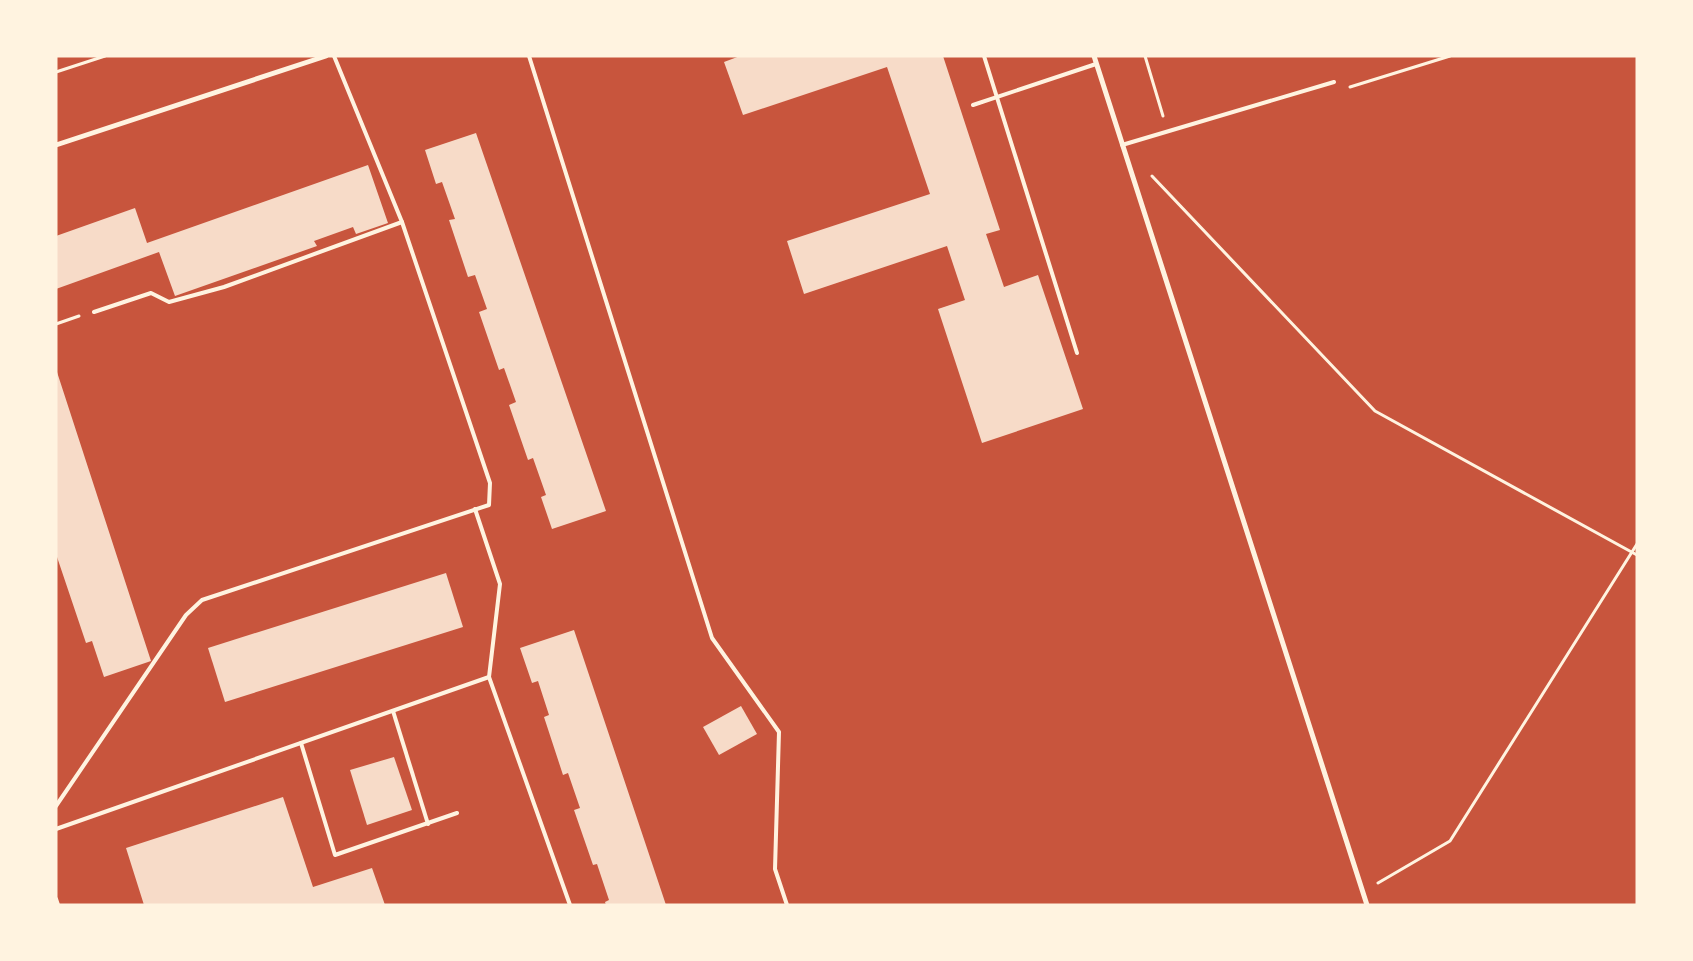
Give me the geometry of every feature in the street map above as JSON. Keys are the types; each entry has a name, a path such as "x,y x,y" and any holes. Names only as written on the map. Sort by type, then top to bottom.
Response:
{"street":[{"path":"56,145 326,56"},
{"path":"1094,56 1367,905"}],"lane":[{"path":"56,806 186,615 202,600 475,509 489,506 490,483 402,222 334,56"},
{"path":"529,56 712,638 779,732 775,869 787,905"},
{"path":"984,56 1078,353"},
{"path":"973,105 1096,64"},
{"path":"1122,145 1334,82"},
{"path":"94,312 151,294 169,302 224,287 402,222"},
{"path":"475,509 500,584 489,677 570,905"},
{"path":"56,829 489,677"},
{"path":"393,711 428,824"},
{"path":"301,743 335,856 457,814"},
{"path":"56,899 58,905"}],"path":[{"path":"56,72 105,56"},
{"path":"1145,56 1168,132"},
{"path":"1150,174 1375,411 1637,555"},
{"path":"56,324 94,312"},
{"path":"1363,892 1450,841 1637,544"}],"building":[{"path":"740,56 943,56 1000,230 986,234 1004,287 1038,275 1083,409 982,443 938,309 965,300 947,246 804,294 787,241 930,194 887,67 743,115 724,62"},
{"path":"476,133 606,511 552,529 541,497 546,495 533,458 528,460 509,405 516,402 504,368 499,370 479,312 487,309 475,275 468,277 449,220 455,219 442,182 436,184 425,150"},
{"path":"368,165 388,223 356,234 353,227 314,241 317,246 175,296 159,252 56,289 56,236 135,208 147,243"},
{"path":"57,372 151,661 104,677 92,641 86,643 56,554"},
{"path":"446,573 463,627 225,702 208,648"},
{"path":"574,630 666,905 606,905 605,902 609,900 597,864 593,865 574,810 580,808 568,773 563,775 544,717 549,715 538,681 532,683 520,648"},
{"path":"741,706 757,734 719,755 703,727"},
{"path":"394,757 412,810 367,825 350,770"},
{"path":"283,797 313,887 372,868 385,905 144,905 126,848"}]}
